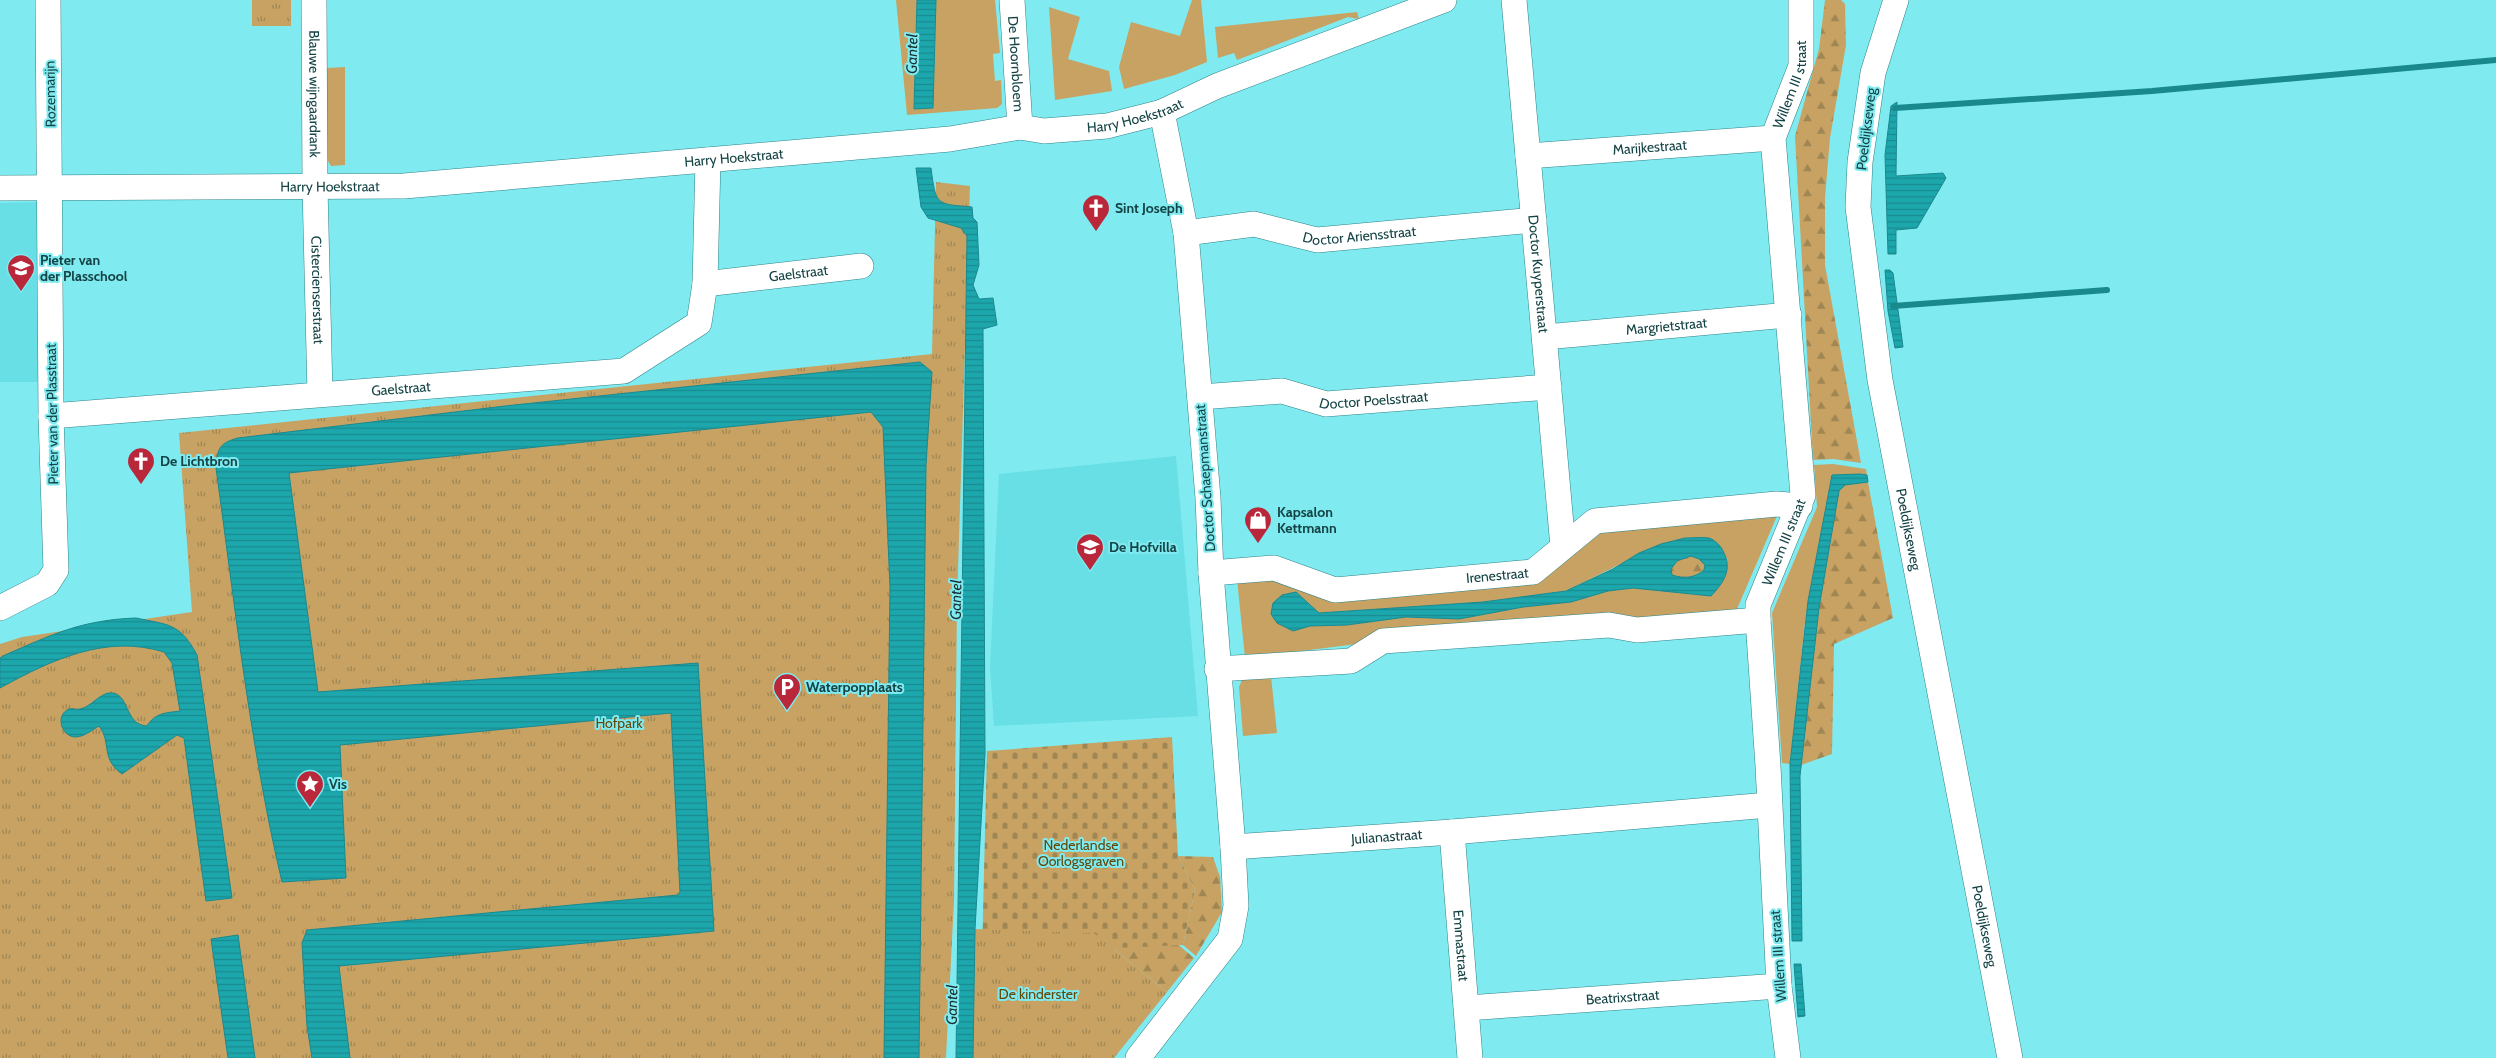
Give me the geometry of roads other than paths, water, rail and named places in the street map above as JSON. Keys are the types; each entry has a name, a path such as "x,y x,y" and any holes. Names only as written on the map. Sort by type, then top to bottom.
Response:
{"street":[{"name":"Rozemarijn","path":"48,0 51,188"},
{"name":"Blauwe wijngaardrank","path":"314,0 315,187"},
{"name":"De Hoornbloem","path":"1012,0 1020,127"},
{"name":"Harry Hoekstraat","path":"0,188 404,186 950,139 1020,127 1044,131 1107,126 1162,112 1217,86 1444,0"},
{"name":"Doctor Kuyperstraat","path":"1514,0 1563,547"},
{"name":"Willem III straat","path":"1788,1058 1779,986 1758,605 1803,495 1790,315 1773,138 1801,66 1801,0"},
{"name":"Poeldijkseweg","path":"1896,0 1873,72 1860,162 1858,207 1880,380 2010,1058"},
{"name":"Doctor Schaepmanstraat","path":"1162,112 1186,233 1208,498 1210,573 1217,669 1233,847"},
{"name":"Marijkestraat","path":"1528,156 1773,138"},
{"name":"Gaelstraat","path":"51,416 624,371 699,323 705,284 708,160"},
{"name":"Cistercienserstraat","path":"315,187 320,394"},
{"name":"Pieter van der Plasstraat","path":"0,608 47,584 56,570 51,416 51,188"},
{"name":"Doctor Ariensstraat","path":"1186,233 1254,224 1318,240 1534,220"},
{"name":"Gaelstraat","path":"705,284 861,266"},
{"name":"Margrietstraat","path":"1545,337 1790,315"},
{"name":"Doctor Poelsstraat","path":"1200,397 1282,391 1326,404 1550,387"},
{"name":"Irenestraat","path":"1210,573 1274,568 1335,590 1533,572 1595,522 1777,504 1800,506"},
{"path":"1217,669 1350,661 1383,641 1609,625 1637,630 1758,620"},
{"name":"Julianastraat","path":"1233,847 1452,832 1769,805"},
{"name":"Emmastraat","path":"1452,832 1470,1058"},
{"path":"1145,1055 1230,939 1236,906 1233,847"},
{"name":"Beatrixstraat","path":"1467,1008 1779,986"}],"water":[{"name":"Gantel","path":"917,0 936,0 933,108 914,109"},
{"path":"1897,102 1896,176 1943,173 1946,178 1917,228 1896,230 1896,254 1888,254 1885,155 1891,106"},
{"path":"916,168 931,168 936,196 944,203 972,207 973,218 977,222 979,265 973,285 979,299 993,298 997,325 983,329 985,754 975,929 973,1058 956,1058 967,236 961,228 928,218 921,207"},
{"path":"1885,270 1890,270 1893,273 1903,347 1895,348 1888,311"},
{"path":"920,362 932,372 926,465 919,1058 884,1058 890,587 883,427 871,412 289,473 318,692 698,663 714,931 339,966 350,1058 312,1058 307,1026 302,943 307,930 678,895 680,892 671,713 340,745 346,878 282,882 261,779 244,676 216,468 220,448 227,442 238,438 505,406"},
{"path":"1832,475 1867,475 1868,482 1845,485 1839,491 1819,608 1800,776 1802,941 1792,941 1790,764 1808,601"},
{"path":"1685,538 1709,538 1716,542 1722,549 1727,564 1726,575 1720,586 1711,596 1633,588 1608,591 1571,602 1523,607 1459,619 1406,617 1347,625 1310,626 1293,631 1277,623 1271,614 1273,603 1282,595 1296,592 1319,613 1483,602 1566,591 1613,569 1639,553 1661,544","holes":["1691,556 1699,559 1705,565 1701,573 1689,577 1672,575 1671,569 1677,561"]},
{"path":"136,618 165,624 179,631 197,655 232,898 206,901 184,738 177,735 122,774 115,768 108,756 105,738 99,726 85,735 75,737 66,733 61,725 62,716 69,709 84,708 103,695 110,693 116,694 121,698 134,720 147,726 157,716 180,711 172,663 164,652 142,647 100,648 79,653 39,668 0,688 0,658 5,655 68,629 117,619"},
{"path":"238,935 255,1058 228,1058 211,939"},
{"path":"1794,964 1801,964 1805,1016 1798,1017"}],"waterway":[{"path":"1895,108 2152,91 2496,60"},
{"path":"1893,306 2107,290"}],"place":[{"name":"Sint Joseph","path":"1096,232"},
{"name":"Pieter van der Plasschool","path":"21,292"},
{"name":"De Lichtbron","path":"141,485"},
{"name":"Kapsalon Kettmann","path":"1258,544"},
{"name":"De Hofvilla","path":"1090,571"},
{"name":"Waterpopplaats","path":"787,711"},
{"name":"Vis","path":"310,808"}],"park label":[{"name":"Hofpark","path":"619,723"},
{"name":"Nederlandse Oorlogsgraven","path":"1081,854"},
{"name":"De kinderster","path":"1038,994"}]}
